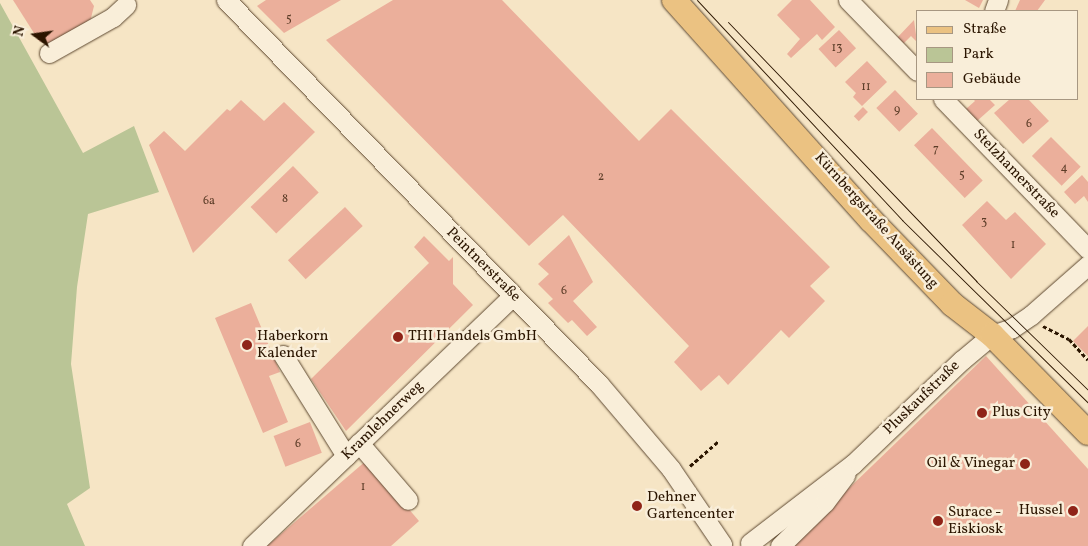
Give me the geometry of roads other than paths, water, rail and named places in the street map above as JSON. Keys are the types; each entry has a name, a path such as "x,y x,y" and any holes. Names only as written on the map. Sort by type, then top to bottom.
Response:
{"main road":[{"name":"Kürnbergstraße Ausästung","path":"674,0 878,227 952,304 992,335 1088,433"}],"street":[{"name":"Peintnerstraße","path":"226,0 599,384 650,442 697,503 721,545"},
{"path":"848,0 916,70"},
{"path":"49,53 113,17 126,4"},
{"name":"Stelzhamerstraße","path":"944,100 1088,249"},
{"name":"Pluskaufstraße","path":"853,464 962,360 992,335 1012,328 1031,315 1088,265"},
{"name":"Kramlehnerweg","path":"252,546 513,296"},
{"path":"283,355 352,450 408,500"},
{"path":"721,545 740,540 752,544 853,464"},
{"path":"780,546 825,502 853,464"}],"tram line":[{"path":"697,0 902,220 1088,403"},
{"path":"728,22 976,281 1088,390"}],"place":[{"name":"THI Handels GmbH","path":"398,337"},
{"name":"Haberkorn Kalender","path":"247,345"},
{"name":"Plus City","path":"982,413"},
{"name":"Oil & Vinegar","path":"1025,464"},
{"name":"Dehner Gartencenter","path":"637,506"},
{"name":"Hussel","path":"1073,511"},
{"name":"Surace - Eiskiosk","path":"938,521"}]}
